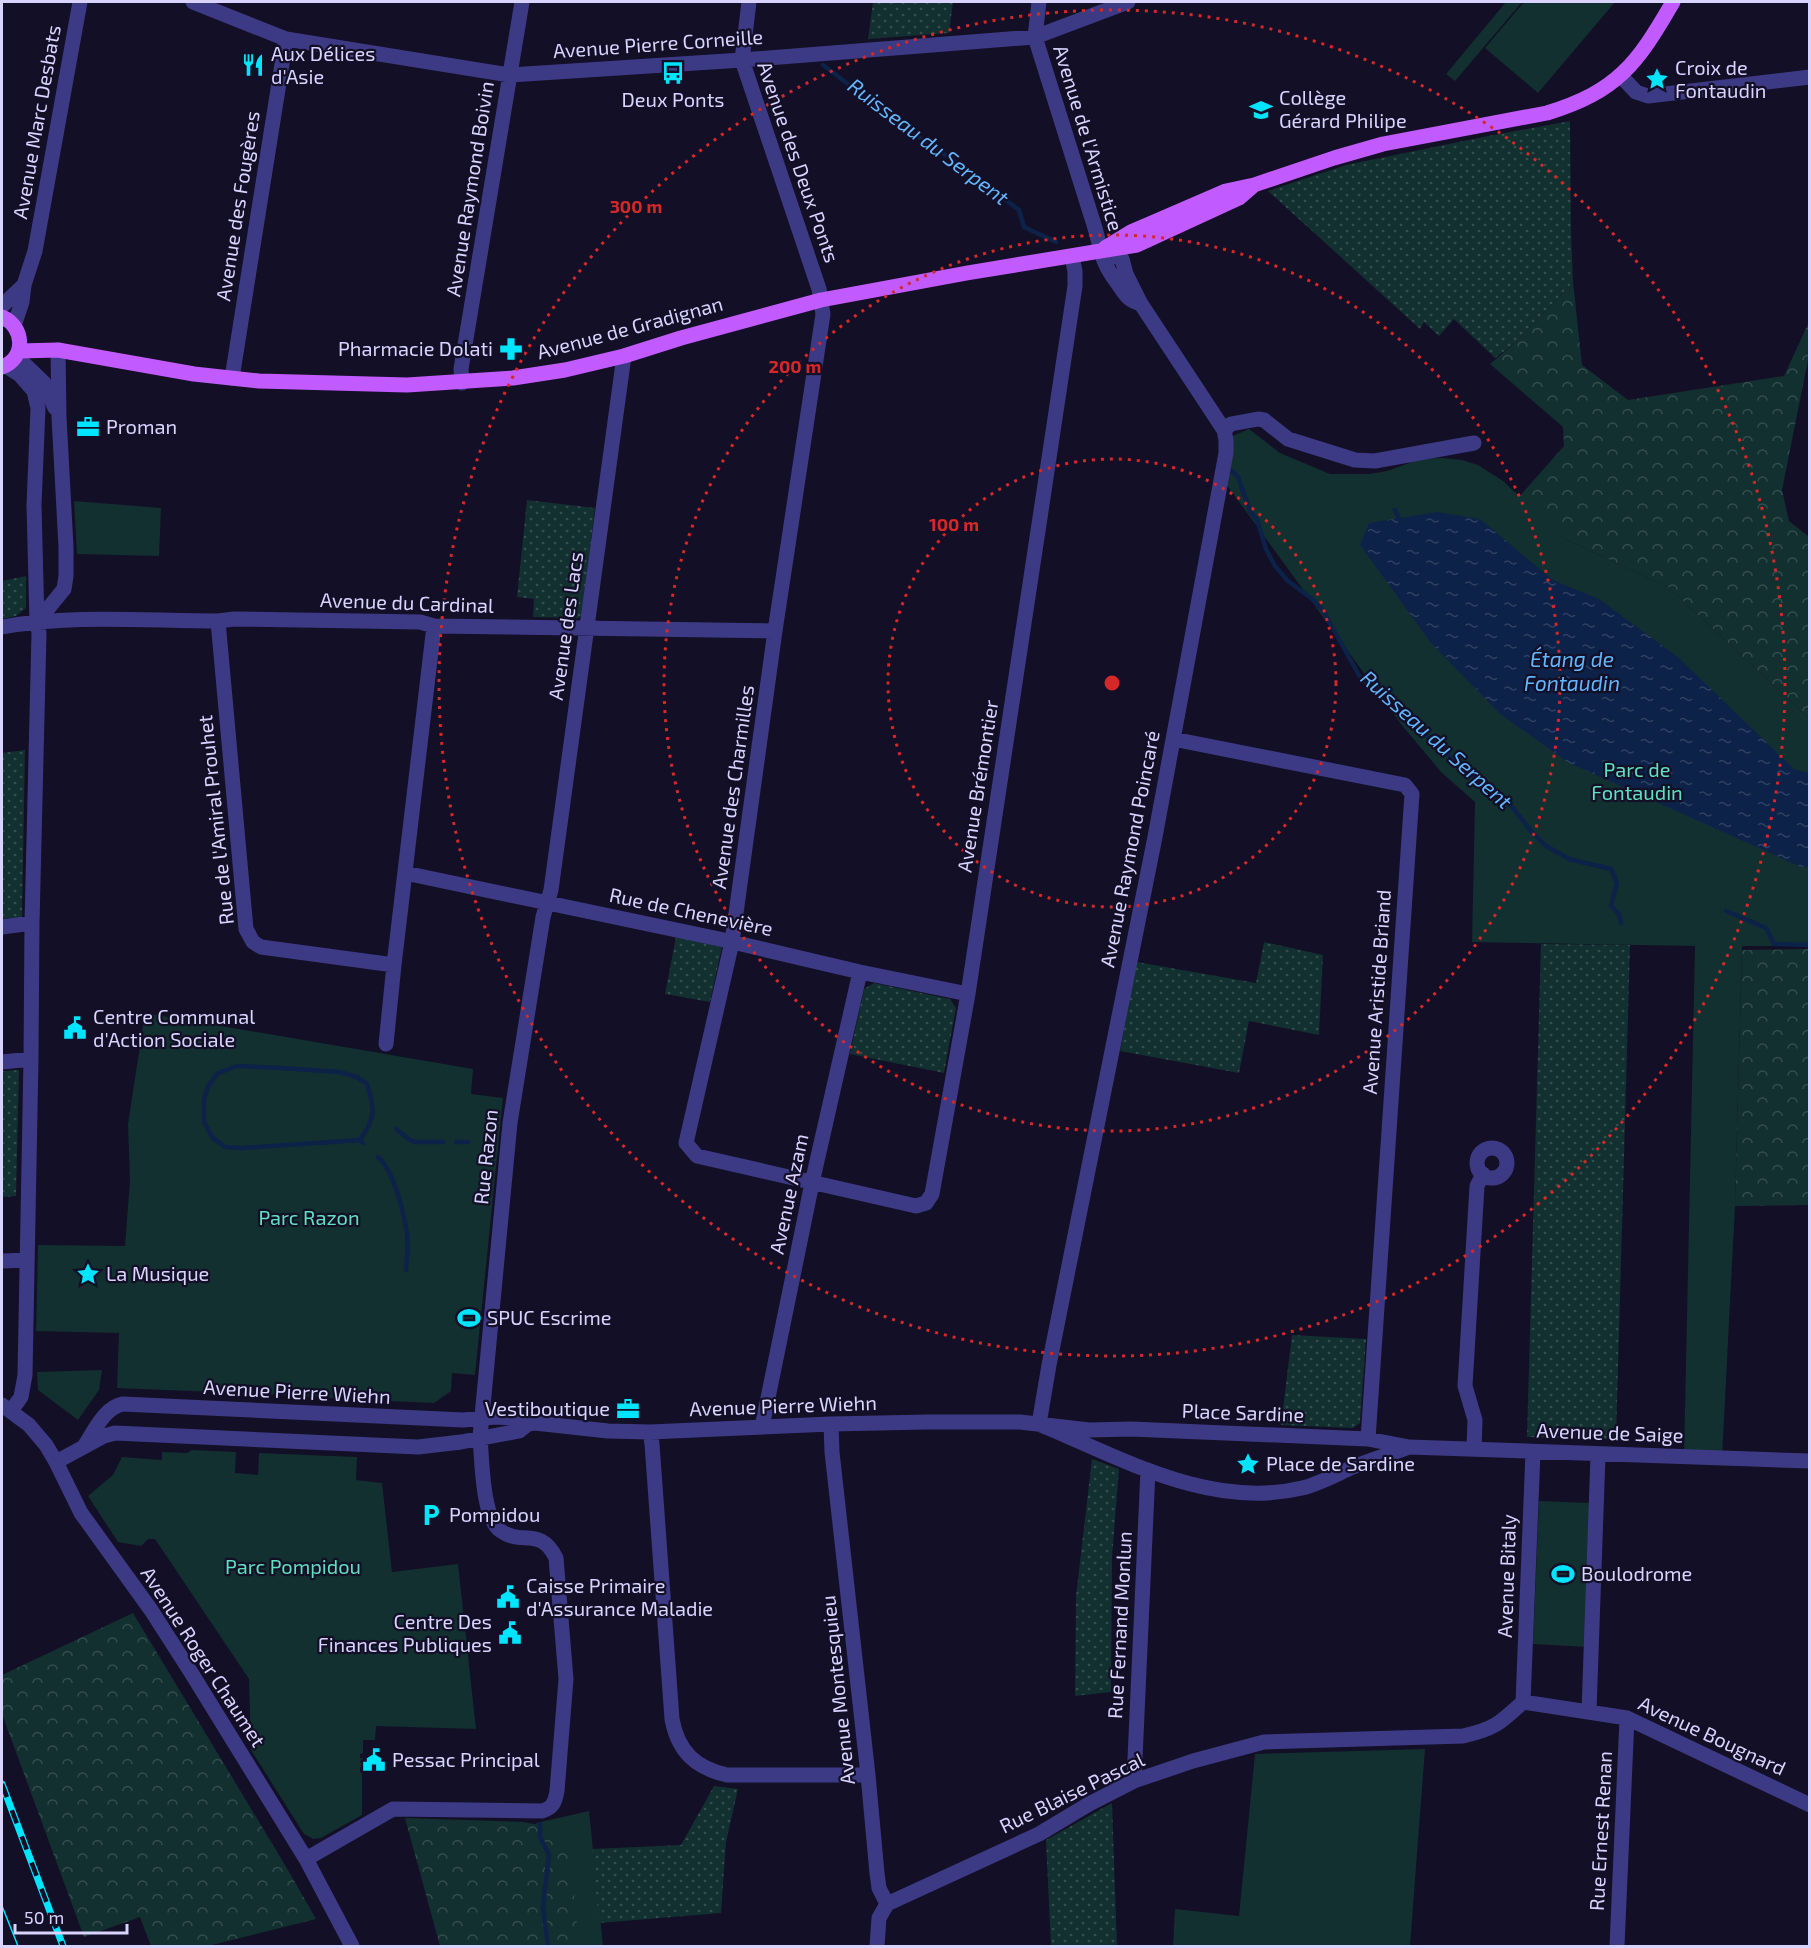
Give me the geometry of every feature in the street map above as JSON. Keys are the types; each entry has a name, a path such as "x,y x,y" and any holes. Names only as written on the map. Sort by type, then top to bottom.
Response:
{"main road":[{"name":"Avenue de Gradignan","path":"11,346 39,343 58,350 259,381 407,386 513,378 565,370 624,356 681,338 822,300 1100,251 1131,232 1226,191 1254,185 1383,144 1547,113 1572,105 1600,92 1621,76 1651,39 1673,2"}],"street":[{"name":"Avenue Marc Desbats","path":"11,346 24,285 36,251 80,2"},
{"name":"Avenue Pierre Corneille","path":"193,2 286,39 510,75 1035,37 1128,2"},
{"name":"Avenue Raymond Boivin","path":"462,383 461,369 522,2"},
{"name":"Avenue des Deux Ponts","path":"749,2 741,60 822,300"},
{"name":"Avenue de l'Armistice","path":"1039,2 1035,37 1095,228 1100,251"},
{"name":"Avenue des Fougères","path":"232,378 286,39"},
{"path":"1621,76 1636,92 1648,96 1809,77"},
{"path":"1100,251 1122,259 1126,274 1141,304 1224,430 1231,424 1264,420 1288,439 1336,456 1355,460 1375,461 1474,443"},
{"name":"Avenue Brémontier","path":"812,1183 916,1206 922,1206 932,1194 968,994 1075,286 1072,257"},
{"name":"Avenue Marc Desbats","path":"2,306 24,285"},
{"name":"Avenue des Charmilles","path":"812,1183 697,1156 686,1143 732,942 775,630 823,314 822,300"},
{"path":"11,346 44,383 59,417"},
{"path":"6,1408 21,1397 25,1375 39,633 34,505 38,408 34,391 20,375 11,346"},
{"path":"37,622 64,589 66,576 58,350"},
{"name":"Avenue des Lacs","path":"548,902 624,356"},
{"name":"Avenue Raymond Poincaré","path":"1039,1424 1155,837 1226,453 1227,441 1224,430"},
{"name":"Avenue du Cardinal","path":"2,627 37,622 234,619 420,622 434,626 775,630"},
{"name":"Rue de l'Amiral Prouhet","path":"218,621 246,929 249,935 253,942 261,947 394,965"},
{"path":"386,1044 434,626"},
{"name":"Avenue Aristide Briand","path":"1173,739 1405,785 1412,794 1372,1440"},
{"name":"Rue de Chenevière","path":"405,873 968,994"},
{"name":"Rue Razon","path":"306,1859 393,1809 542,1811 549,1809 555,1802 566,1679 556,1558 544,1541 510,1535 500,1531 493,1523 481,1461 480,1437 510,1123 548,902"},
{"path":"2,927 32,924"},
{"name":"Avenue Azam","path":"762,1427 812,1183 860,972"},
{"path":"2,1062 32,1059"},
{"path":"1474,1449 1476,1420 1465,1386 1477,1186 1483,1174"},
{"path":"2,1261 27,1260"},
{"name":"Avenue Pierre Wiehn","path":"84,1447 107,1413 117,1405 123,1404 373,1417 463,1420 495,1417 519,1418 528,1424 650,1432 927,1422 1039,1424"},
{"name":"Avenue Roger Chaumet","path":"6,1408 34,1432 57,1462 81,1513 151,1610 306,1859 352,1947"},
{"name":"Avenue Pierre Wiehn","path":"57,1462 104,1437 122,1433 418,1447 519,1431 528,1424"},
{"name":"Avenue Montesquieu","path":"831,1424 832,1452 877,1873 879,1888 887,1904"},
{"path":"1039,1424 1148,1470 1178,1480 1227,1491 1272,1493 1304,1488 1409,1447"},
{"name":"Place Sardine","path":"1039,1424 1089,1430 1119,1429 1372,1440 1409,1447"},
{"path":"1102,1451 1106,1430"},
{"path":"650,1432 672,1719 680,1743 699,1765 713,1772 727,1775 868,1775"},
{"path":"1372,1440 1383,1450 1382,1455 1377,1458"},
{"name":"Avenue de Saige","path":"1409,1447 1809,1461"},
{"name":"Avenue Bitaly","path":"1523,1702 1533,1452"},
{"path":"1589,1711 1598,1455"},
{"name":"Rue Fernand Monlun","path":"1134,1781 1148,1470"},
{"name":"Avenue Bougnard","path":"1523,1702 1628,1718 1809,1805"},
{"name":"Rue Blaise Pascal","path":"887,1904 1039,1834 1089,1804 1134,1781 1193,1761 1264,1742 1463,1737 1486,1731 1504,1721 1523,1702"},
{"name":"Rue Ernest Renan","path":"1617,1947 1628,1718"},
{"path":"876,1947 879,1918 887,1904"}],"green space":[{"path":"873,2 953,2 949,33 868,39"},
{"path":"1506,2 1522,2 1455,81 1446,74"},
{"path":"1524,2 1615,2 1538,93 1485,48"},
{"path":"1570,121 1573,282 1515,343 1495,358 1454,319 1439,336 1424,322 1420,329 1268,191 1346,165"},
{"path":"1573,282 1582,365 1628,400 1784,376 1809,322 1809,355 1782,490 1789,521 1809,537 1809,718 1668,587 1565,539 1519,497 1564,446 1563,427 1490,364 1515,343"},
{"name":"Parc de Fontaudin","path":"1249,429 1280,453 1330,474 1369,474 1387,471 1420,459 1462,460 1478,465 1503,481 1565,539 1668,587 1809,718 1809,946 1742,946 1735,1206 1722,1458 1684,1456 1695,946 1472,942 1475,802 1441,772 1401,724 1221,477 1228,438"},
{"path":"527,500 595,508 582,615 578,618 533,617 534,599 517,597"},
{"path":"74,501 161,508 159,556 77,554"},
{"path":"26,576 26,608 16,616 2,619 2,581"},
{"path":"25,750 22,917 2,919 2,753"},
{"path":"676,937 722,947 710,1002 665,994"},
{"path":"1264,942 1323,955 1319,1035 1249,1021 1239,1073 1120,1051 1137,962 1256,983"},
{"path":"1541,944 1630,945 1616,1439 1527,1437"},
{"path":"1809,949 1809,1205 1735,1206 1742,950"},
{"path":"874,983 950,999 956,1008 944,1073 850,1054 864,989"},
{"name":"Parc Razon","path":"145,1013 473,1069 471,1094 503,1098 475,1375 452,1373 451,1391 434,1403 386,1401 386,1393 372,1393 371,1400 261,1394 262,1386 240,1384 239,1393 117,1388 119,1333 36,1331 38,1245 125,1246 130,1180 128,1124"},
{"path":"19,1070 16,1196 2,1197 2,1071"},
{"path":"1292,1335 1366,1339 1360,1423 1353,1428 1281,1425"},
{"path":"102,1370 99,1390 78,1420 38,1390 37,1372"},
{"name":"Parc Pompidou","path":"192,1450 236,1452 235,1473 258,1475 259,1453 357,1457 356,1480 382,1483 392,1572 458,1564 476,1729 376,1726 375,1740 363,1740 363,1753 360,1754 360,1758 363,1758 360,1761 362,1815 321,1838 313,1839 304,1834 251,1750 249,1679 155,1539 148,1539 141,1546 118,1542 88,1496 113,1475 122,1457 162,1460 162,1452 187,1453"},
{"path":"1092,1459 1119,1469 1112,1557 1111,1692 1075,1696 1076,1596"},
{"name":"Boulodrome","path":"1539,1501 1592,1503 1587,1647 1533,1644"},
{"path":"133,1613 316,1919 208,1946 151,1946 140,1917 84,1937 2,1714 2,1675"},
{"path":"1425,1749 1410,1946 1173,1946 1175,1909 1239,1916 1255,1754"},
{"path":"714,1786 738,1789 726,1842 721,1913 599,1923 592,1849 681,1845"},
{"path":"1112,1803 1117,1946 1051,1946 1046,1840"},
{"path":"589,1811 603,1946 547,1946 536,1823"},
{"path":"405,1818 523,1822 545,1826 570,1851 579,1946 440,1946"}],"water":[{"name":"Étang de Fontaudin","path":"1437,512 1480,519 1553,580 1599,599 1679,658 1794,769 1809,773 1809,867 1801,867 1569,763 1500,714 1431,643 1360,545 1369,523"}],"waterway":[{"name":"Ruisseau du Serpent","path":"823,65 865,97 888,111 894,120 957,163 1019,210 1024,227 1056,242"},
{"name":"Ruisseau du Serpent","path":"1228,468 1238,477 1250,511 1257,520 1266,549 1275,566 1288,581 1322,609 1360,677 1481,784 1512,807 1546,846 1569,859 1611,869 1617,883 1611,906 1619,914 1621,923"},
{"name":"Ruisseau du Serpent","path":"1395,510 1401,523"},
{"name":"Ruisseau du Serpent","path":"1726,911 1766,928 1774,944 1810,945"},
{"path":"360,1140 242,1148 225,1147 212,1137 204,1122 204,1099 208,1086 218,1073 237,1066 339,1072 357,1077 367,1084 373,1107 369,1125 360,1140 363,1143"},
{"path":"396,1129 416,1142 443,1142"},
{"path":"456,1142 468,1142"},
{"path":"378,1157 388,1171 402,1209 408,1248 406,1270"},
{"path":"540,1824 540,1837 549,1855 543,1907 548,1946"}],"tram line":[{"path":"2,1906 18,1946"}],"railway":[{"path":"2,1784 63,1946"}],"place":[{"name":"Aux Délices d'Asie","path":"253,65"},
{"name":"Deux Ponts","path":"673,73"},
{"name":"Croix de Fontaudin","path":"1657,79"},
{"name":"Collège Gérard Philipe","path":"1261,110"},
{"name":"Pharmacie Dolati","path":"511,349"},
{"name":"Proman","path":"88,427"},
{"name":"Centre Communal d'Action Sociale","path":"75,1028"},
{"name":"La Musique","path":"88,1274"},
{"name":"SPUC Escrime","path":"469,1318"},
{"name":"Vestiboutique","path":"628,1409"},
{"name":"Place de Sardine","path":"1248,1464"},
{"name":"Pompidou","path":"431,1515"},
{"name":"Boulodrome","path":"1563,1574"},
{"name":"Caisse Primaire d'Assurance Maladie","path":"508,1597"},
{"name":"Centre Des Finances Publiques","path":"510,1633"},
{"name":"Pessac Principal","path":"374,1760"}]}
